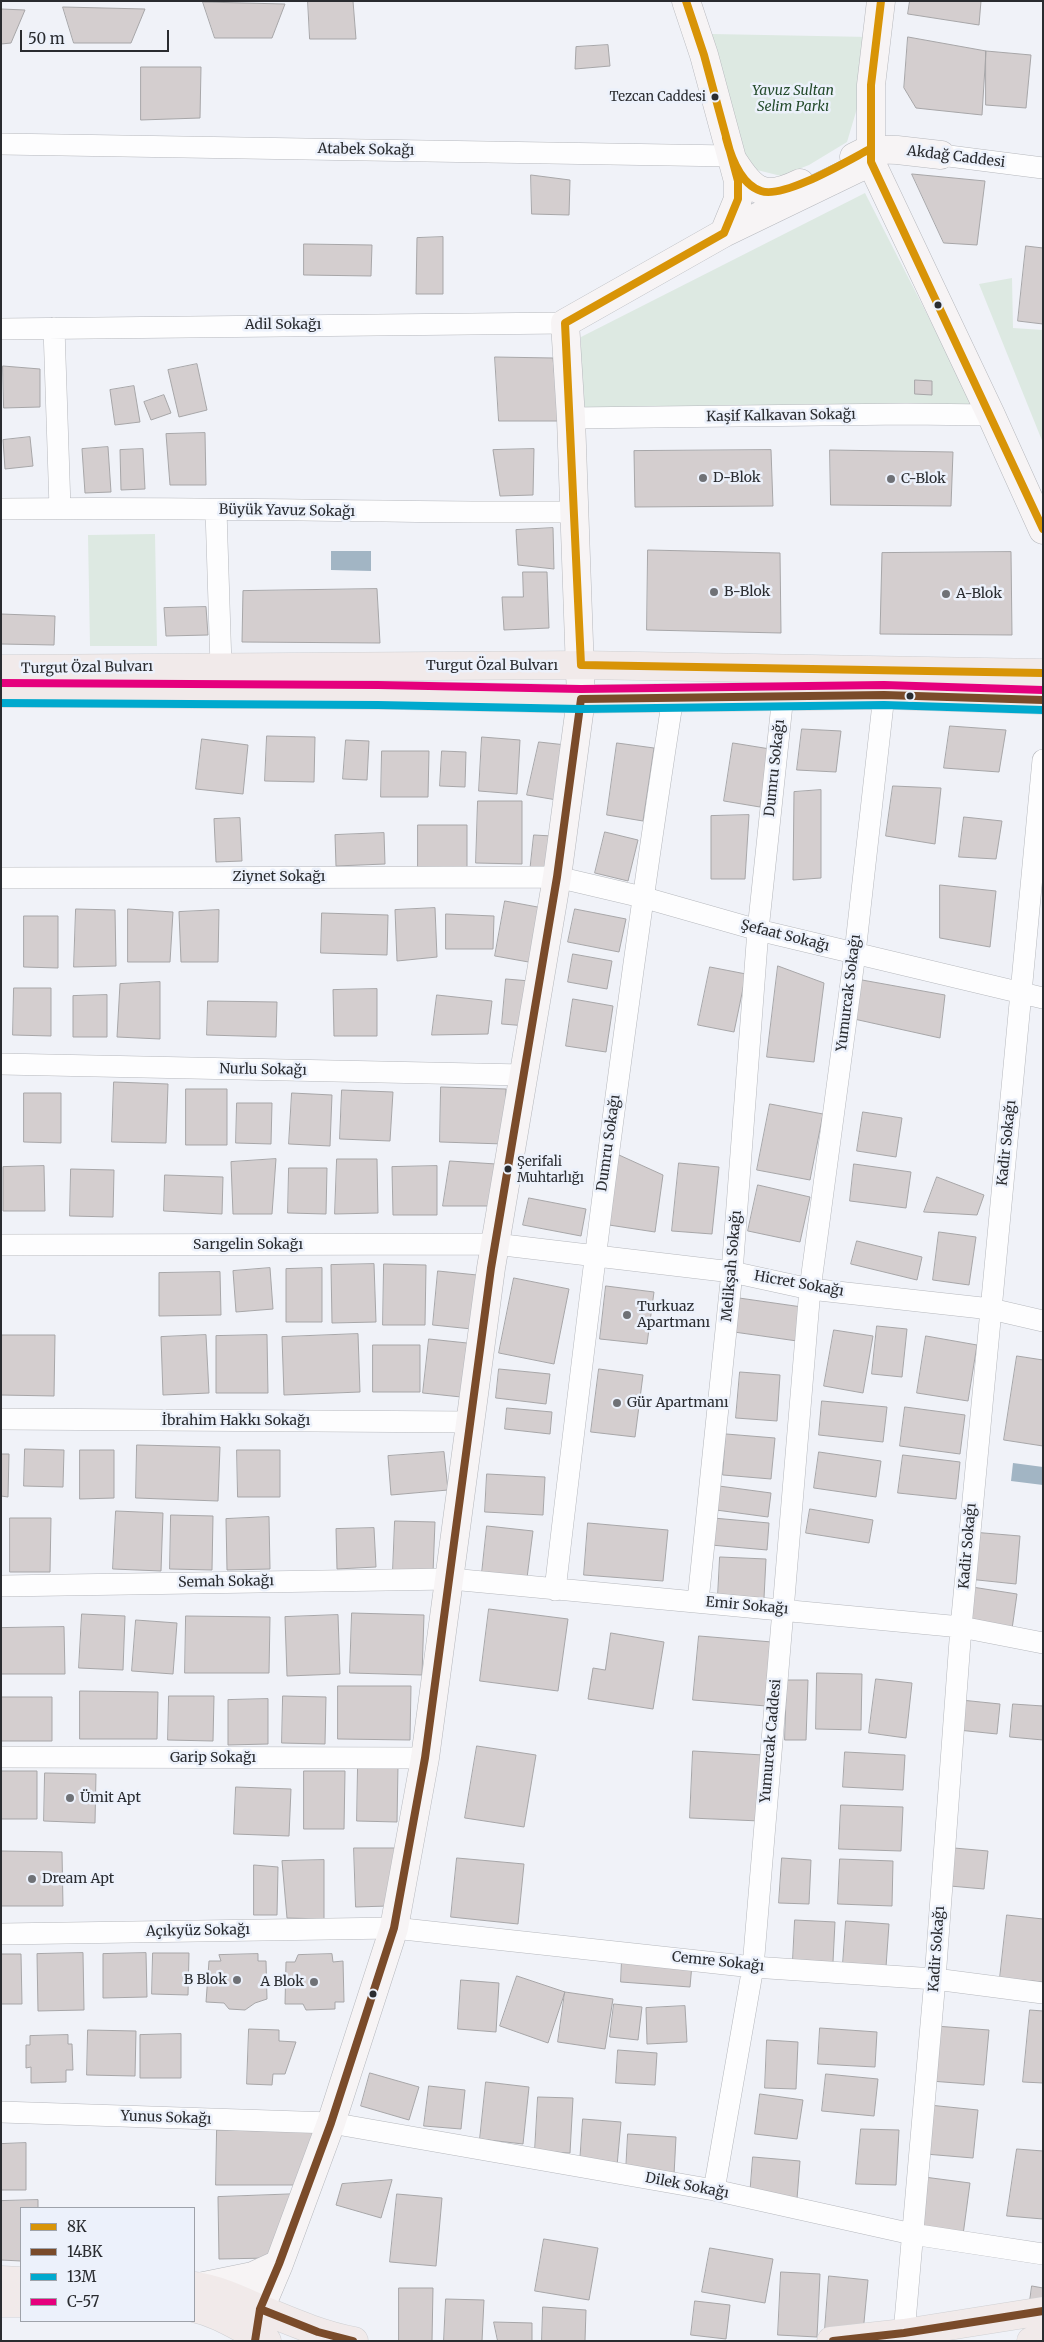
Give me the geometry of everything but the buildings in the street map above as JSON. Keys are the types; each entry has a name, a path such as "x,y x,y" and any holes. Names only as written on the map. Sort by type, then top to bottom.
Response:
{"main road":[{"name":"Turgut Özal Bulvarı","path":"1,669 581,665 1043,673"},
{"name":"Turgut Özal Bulvarı","path":"1,693 378,695 581,699 783,695 1043,700"},
{"path":"1,2280 20,2281"},
{"path":"196,2294 237,2298 298,2324 338,2338 354,2341"},
{"path":"196,2294 208,2311 231,2321 259,2339"},
{"path":"1,2303 20,2303"},
{"path":"831,2341 904,2333 1043,2312"},
{"path":"1031,2341 1043,2338"}],"street":[{"path":"686,1 704,55 738,181 738,199 724,233"},
{"path":"881,1 871,85 870,156 1043,530"},
{"name":"Atabek Sokağı","path":"1,144 730,156"},
{"name":"Akdağ Caddesi","path":"870,156 897,150 1043,168"},
{"path":"730,156 745,180 761,192 782,192"},
{"path":"724,233 782,192 870,156"},
{"path":"259,2339 260,2308 279,2264 331,2123 394,1928 425,1758 495,1244 557,877 581,699 571,418 565,323 724,233 870,156"},
{"name":"Adil Sokağı","path":"1,329 565,323"},
{"path":"54,328 60,508"},
{"name":"Kaşif Kalkavan Sokağı","path":"571,418 906,414 991,415"},
{"name":"Büyük Yavuz Sokağı","path":"1,509 573,512"},
{"path":"216,510 221,666"},
{"name":"Dumru Sokağı","path":"758,930 783,695"},
{"name":"Yumurcak Sokağı","path":"810,1289 854,953 884,696"},
{"name":"Dumru Sokağı","path":"555,1590 594,1255 642,897 673,697"},
{"name":"Kadir Sokağı","path":"904,2333 935,1979 961,1627 1043,760"},
{"name":"Şefaat Sokağı","path":"557,877 642,897 758,930 1043,998"},
{"name":"Ziynet Sokağı","path":"1,878 557,877"},
{"name":"Melikşah Sokağı","path":"698,1601 732,1272 758,930"},
{"name":"Nurlu Sokağı","path":"1,1064 524,1075"},
{"name":"Hicret Sokağı","path":"495,1244 732,1272 810,1289 991,1309 1043,1321"},
{"name":"Sarıgelin Sokağı","path":"1,1245 495,1244"},
{"name":"Yumurcak Caddesi","path":"714,2190 753,1966 810,1289"},
{"name":"İbrahim Hakkı Sokağı","path":"1,1419 470,1422"},
{"name":"Emir Sokağı","path":"450,1579 961,1627 1043,1643"},
{"name":"Semah Sokağı","path":"1,1586 450,1579"},
{"name":"Garip Sokağı","path":"1,1757 425,1758"},
{"name":"Cemre Sokağı","path":"394,1928 753,1966 935,1979 1043,1993"},
{"name":"Açıkyüz Sokağı","path":"1,1934 394,1928"},
{"name":"Yunus Sokağı","path":"1,2112 331,2123"},
{"name":"Dilek Sokağı","path":"331,2123 714,2190 912,2234 1043,2254"},
{"path":"196,2294 253,2276 279,2264"}],"green space":[{"name":"Yavuz Sultan Selim Parkı","path":"712,34 870,37 861,95 847,142 809,165 781,176 753,169 740,144"},
{"path":"865,193 976,410 581,412 581,337"},
{"path":"1012,278 1013,328 1043,330 1043,443 979,284"},
{"path":"155,534 157,646 90,646 88,535"}],"water":[{"path":"331,551 371,551 371,571 331,570"},
{"path":"1013,1463 1043,1467 1043,1485 1011,1481"}],"transit line":[{"name":"8K","path":"686,1 704,55 738,181 738,199 724,233 565,323 581,665 1043,673"},
{"name":"8K","path":"881,1 871,85 871,162 1043,529"},
{"name":"8K","path":"726,138 734,161 742,176 747,182 761,191 771,192 784,190 816,178 870,149"},
{"name":"C-57","path":"1,683 378,685 581,689 884,685 1043,690"},
{"name":"14BK","path":"255,2341 260,2309 279,2264 331,2123 394,1928 425,1758 491,1268 557,877 581,699 884,695 1043,700"},
{"name":"13M","path":"1,703 378,705 581,709 884,705 1043,710"},
{"name":"14BK","path":"260,2309 318,2332 353,2341"},
{"name":"14BK","path":"833,2341 904,2333 1043,2311"}],"place":[{"name":"Tezcan Caddesi","path":"715,97"},
{"name":"D-Blok","path":"703,478"},
{"name":"C-Blok","path":"891,479"},
{"name":"B-Blok","path":"714,592"},
{"name":"A-Blok","path":"946,594"},
{"name":"Şerifali Muhtarlığı","path":"508,1169"},
{"name":"Turkuaz Apartmanı","path":"627,1315"},
{"name":"Gür Apartmanı","path":"617,1403"},
{"name":"Ümit Apt","path":"70,1798"},
{"name":"Dream Apt","path":"32,1879"},
{"name":"B Blok","path":"237,1980"},
{"name":"A Blok","path":"314,1982"}]}
